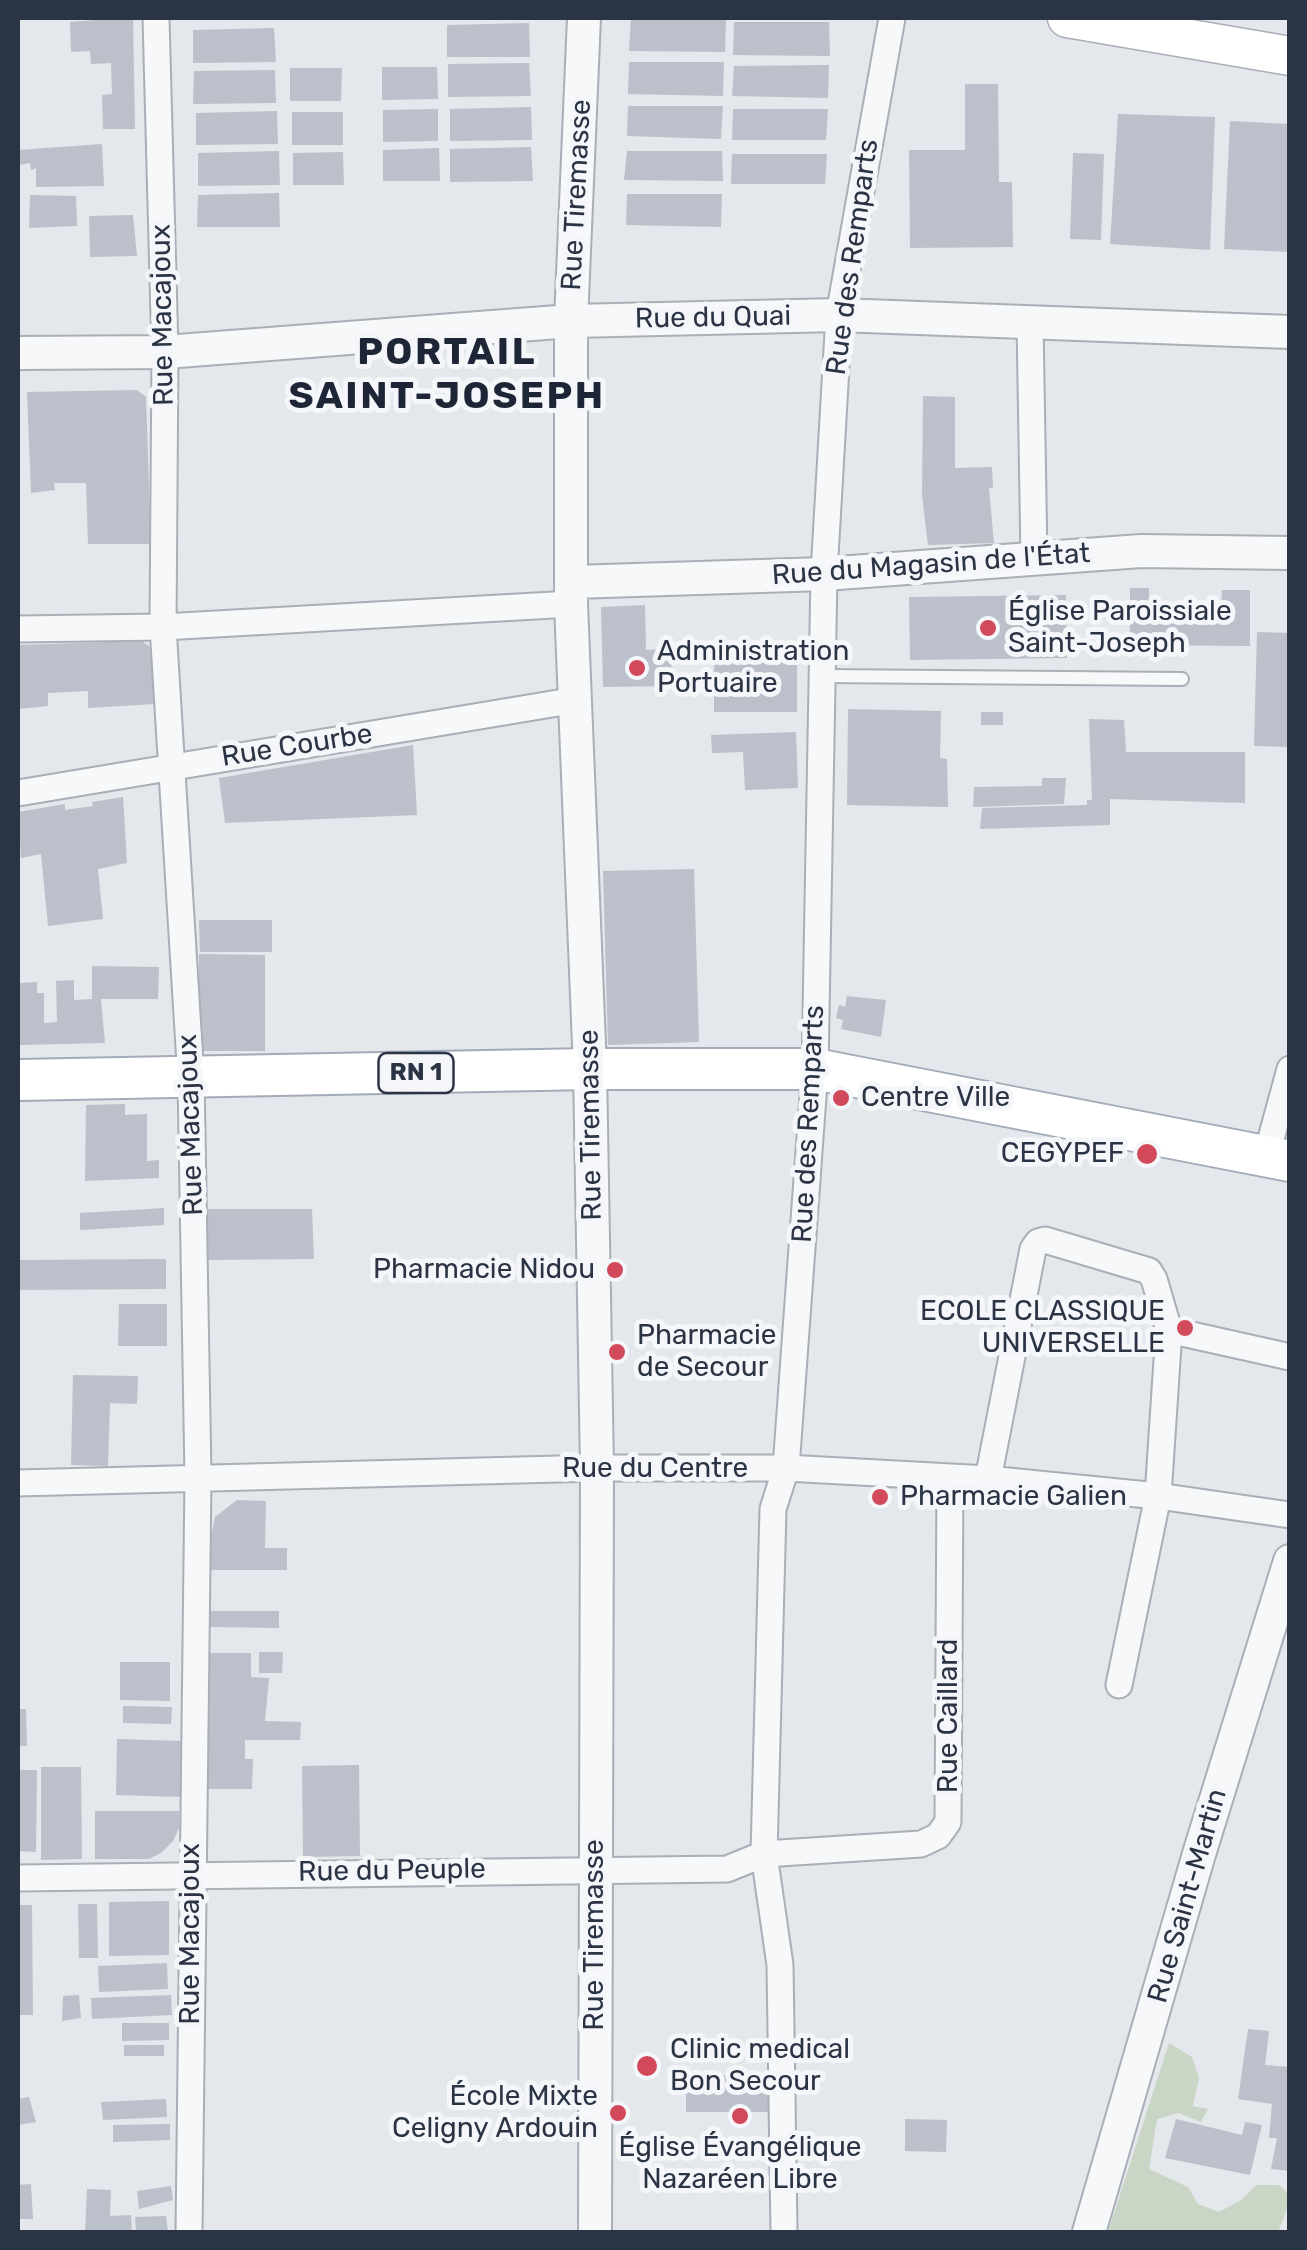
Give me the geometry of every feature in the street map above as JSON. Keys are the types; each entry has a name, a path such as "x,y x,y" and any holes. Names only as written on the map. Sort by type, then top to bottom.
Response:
{"main road":[{"path":"1067,18 1290,56"},
{"name":"RN 1","path":"18,1080 815,1068 1278,1159"}],"street":[{"name":"Rue Macajoux","path":"156,18 165,352 163,627 191,1079 198,1477 189,2232"},
{"name":"Rue Tiremasse","path":"584,18 571,322 572,593 590,1069 598,1468 595,2232"},
{"name":"Rue des Remparts","path":"784,2232 780,1965 764,1854 773,1509 786,1468 815,1068 824,574 838,315 892,18"},
{"name":"Rue du Quai","path":"18,353 165,352 571,322 838,315 1290,332"},
{"path":"1030,322 1034,558"},
{"name":"Rue du Magasin de l'État","path":"572,593 1140,550 1290,552"},
{"path":"18,629 163,627 360,616 572,593"},
{"name":"Rue Courbe","path":"18,793 576,700"},
{"path":"1278,1159 1290,1069"},
{"path":"988,1479 1032,1249 1045,1240 1149,1271 1168,1330 1158,1496 1120,1684"},
{"path":"1168,1330 1290,1357"},
{"name":"Rue du Centre","path":"18,1482 598,1468 786,1468 988,1479 1158,1496 1290,1515"},
{"name":"Rue Caillard","path":"764,1854 921,1844 938,1836 948,1822 950,1478"},
{"name":"Rue Saint-Martin","path":"1090,2232 1290,1561"},
{"name":"Rue du Peuple","path":"18,1878 727,1869 764,1854"}],"lane":[{"path":"822,676 1182,679"}],"green space":[{"path":"1169,2043 1192,2057 1199,2078 1193,2106 1208,2109 1201,2122 1178,2113 1157,2119 1149,2169 1188,2187 1198,2204 1219,2212 1241,2200 1256,2185 1279,2185 1289,2194 1290,2201 1278,2232 1108,2232"}],"building":[{"path":"133,18 135,129 103,129 102,95 112,94 111,63 91,64 90,51 71,52 70,22"},
{"path":"631,18 726,18 725,52 629,51"},
{"path":"734,22 829,22 830,56 733,55"},
{"path":"529,23 530,57 447,57 447,25"},
{"path":"274,28 276,62 193,63 193,30"},
{"path":"629,62 724,62 723,96 628,94"},
{"path":"529,63 531,96 448,97 448,64"},
{"path":"829,65 828,98 732,96 734,66"},
{"path":"382,67 437,67 438,99 382,100"},
{"path":"290,68 342,68 341,101 290,101"},
{"path":"275,70 276,103 193,104 194,71"},
{"path":"965,84 998,84 999,182 1012,182 1013,247 910,248 909,150 965,150"},
{"path":"628,106 723,106 721,139 627,136"},
{"path":"531,107 532,140 450,141 450,109"},
{"path":"438,109 438,141 383,142 383,110"},
{"path":"733,109 828,109 826,140 732,140"},
{"path":"277,111 278,144 196,145 196,113"},
{"path":"292,112 343,112 343,145 292,145"},
{"path":"1118,114 1215,117 1210,250 1110,244"},
{"path":"1230,121 1290,124 1290,252 1224,249"},
{"path":"102,144 104,186 36,187 36,168 31,170 30,163 19,165 18,150"},
{"path":"531,147 533,181 450,182 450,149"},
{"path":"439,148 440,181 383,181 383,150"},
{"path":"279,151 280,185 198,186 198,153"},
{"path":"627,151 722,151 723,181 624,180"},
{"path":"343,152 344,185 293,185 293,153"},
{"path":"1073,153 1104,154 1101,240 1070,239"},
{"path":"732,154 827,154 825,184 731,184"},
{"path":"279,193 280,227 197,227 198,195"},
{"path":"627,194 722,194 721,227 626,225"},
{"path":"30,195 76,196 77,226 29,228"},
{"path":"133,215 137,256 90,257 89,216"},
{"path":"137,390 146,397 151,544 88,544 86,483 54,483 55,490 31,493 27,392"},
{"path":"923,396 955,397 955,468 992,467 993,488 989,488 994,543 928,545 922,495"},
{"path":"1130,588 1149,588 1149,610 1221,611 1222,590 1250,590 1250,646 1130,645"},
{"name":"Église Paroissiale Saint-Joseph","path":"1066,595 1067,658 910,660 909,597"},
{"path":"645,605 646,650 671,649 672,686 603,687 601,607"},
{"path":"1257,632 1290,633 1290,747 1254,746"},
{"path":"142,641 152,654 154,704 88,708 88,691 48,693 48,706 18,709 18,645"},
{"path":"714,653 797,653 797,712 714,712"},
{"path":"848,709 941,711 940,758 947,759 948,807 847,805"},
{"path":"981,712 1003,712 1003,725 981,725"},
{"path":"1089,719 1124,720 1126,752 1245,752 1245,803 1110,799 1110,825 980,829 982,808 1087,805 1087,800 1092,800"},
{"path":"796,732 798,788 745,790 743,752 712,753 711,735"},
{"path":"413,745 417,815 225,823 219,778"},
{"path":"1042,778 1066,778 1064,804 973,807 974,787 1042,786"},
{"path":"123,797 127,863 98,869 103,919 48,926 41,854 21,858 18,812 65,804 65,810 93,806 92,802"},
{"path":"694,869 699,1042 608,1045 603,871"},
{"path":"199,920 272,920 272,952 200,952"},
{"path":"199,954 265,955 265,1051 199,1051"},
{"path":"92,966 159,967 158,999 101,999 105,1043 20,1045 19,983 37,982 37,993 44,993 44,1023 57,1022 56,981 74,980 74,1000 92,999"},
{"path":"847,996 886,1000 881,1037 841,1029 843,1020 836,1018 839,1005 845,1007"},
{"path":"125,1104 125,1115 147,1114 147,1161 159,1160 159,1178 85,1181 86,1105"},
{"path":"164,1208 164,1225 80,1230 80,1213"},
{"path":"207,1209 312,1209 314,1259 207,1260"},
{"path":"166,1259 166,1289 18,1290 18,1260"},
{"path":"119,1304 167,1304 167,1346 118,1346"},
{"path":"73,1375 138,1376 137,1404 110,1403 108,1466 71,1465"},
{"path":"237,1500 266,1501 265,1548 287,1548 287,1570 210,1570 209,1547 215,1517"},
{"path":"210,1611 279,1611 279,1628 210,1627"},
{"path":"259,1652 283,1652 282,1673 259,1673"},
{"path":"208,1653 251,1653 251,1677 269,1678 265,1721 301,1722 300,1740 245,1740 245,1759 253,1759 252,1789 208,1789"},
{"path":"120,1662 170,1662 170,1701 120,1700"},
{"path":"123,1706 172,1707 171,1724 123,1723"},
{"path":"18,1709 26,1709 27,1746 18,1746"},
{"path":"117,1739 181,1741 180,1797 116,1795"},
{"path":"359,1765 360,1856 303,1857 302,1766"},
{"path":"41,1767 81,1767 82,1859 41,1860"},
{"path":"18,1770 37,1770 36,1852 18,1851"},
{"path":"95,1811 179,1811 179,1828 173,1841 149,1859 95,1859"},
{"path":"169,1901 169,1955 109,1956 109,1902"},
{"path":"78,1904 97,1904 98,1958 79,1958"},
{"path":"18,1905 32,1905 33,2015 18,2015"},
{"path":"167,1963 168,1989 99,1992 98,1966"},
{"path":"79,1995 81,2018 62,2021 63,1996"},
{"path":"171,1995 172,2015 92,2019 91,1998"},
{"path":"122,2023 169,2023 169,2040 122,2041"},
{"path":"1248,2029 1269,2031 1265,2065 1290,2067 1290,2171 1271,2169 1277,2138 1269,2138 1272,2104 1238,2099"},
{"path":"124,2045 164,2045 164,2056 124,2056"},
{"path":"686,2075 772,2075 772,2112 686,2112"},
{"path":"29,2097 36,2122 18,2125 18,2099"},
{"path":"166,2099 167,2117 103,2120 101,2102"},
{"path":"905,2119 947,2120 946,2152 905,2151"},
{"path":"1176,2119 1242,2135 1245,2122 1262,2125 1250,2175 1165,2158"},
{"path":"170,2124 170,2140 113,2142 113,2125"},
{"path":"31,2184 33,2219 18,2219 18,2185"},
{"path":"171,2186 173,2200 139,2209 137,2191"},
{"path":"87,2189 111,2190 110,2216 131,2215 132,2232 85,2232"},
{"path":"166,2216 168,2232 136,2232 135,2217"}],"place":[{"name":"Église Paroissiale Saint-Joseph","path":"988,628"},
{"name":"Administration Portuaire","path":"637,668"},
{"name":"Centre Ville","path":"841,1098"},
{"name":"CEGYPEF","path":"1147,1154"},
{"name":"Pharmacie Nidou","path":"615,1270"},
{"name":"ECOLE CLASSIQUE UNIVERSELLE","path":"1185,1328"},
{"name":"Pharmacie de Secour","path":"617,1352"},
{"name":"Pharmacie Galien","path":"880,1497"},
{"name":"Clinic medical Bon Secour","path":"647,2066"},
{"name":"École Mixte Celigny Ardouin","path":"618,2113"},
{"name":"Église Évangélique Nazaréen Libre","path":"740,2116"}],"district":[{"name":"PORTAIL SAINT-JOSEPH","path":"447,374"}]}
